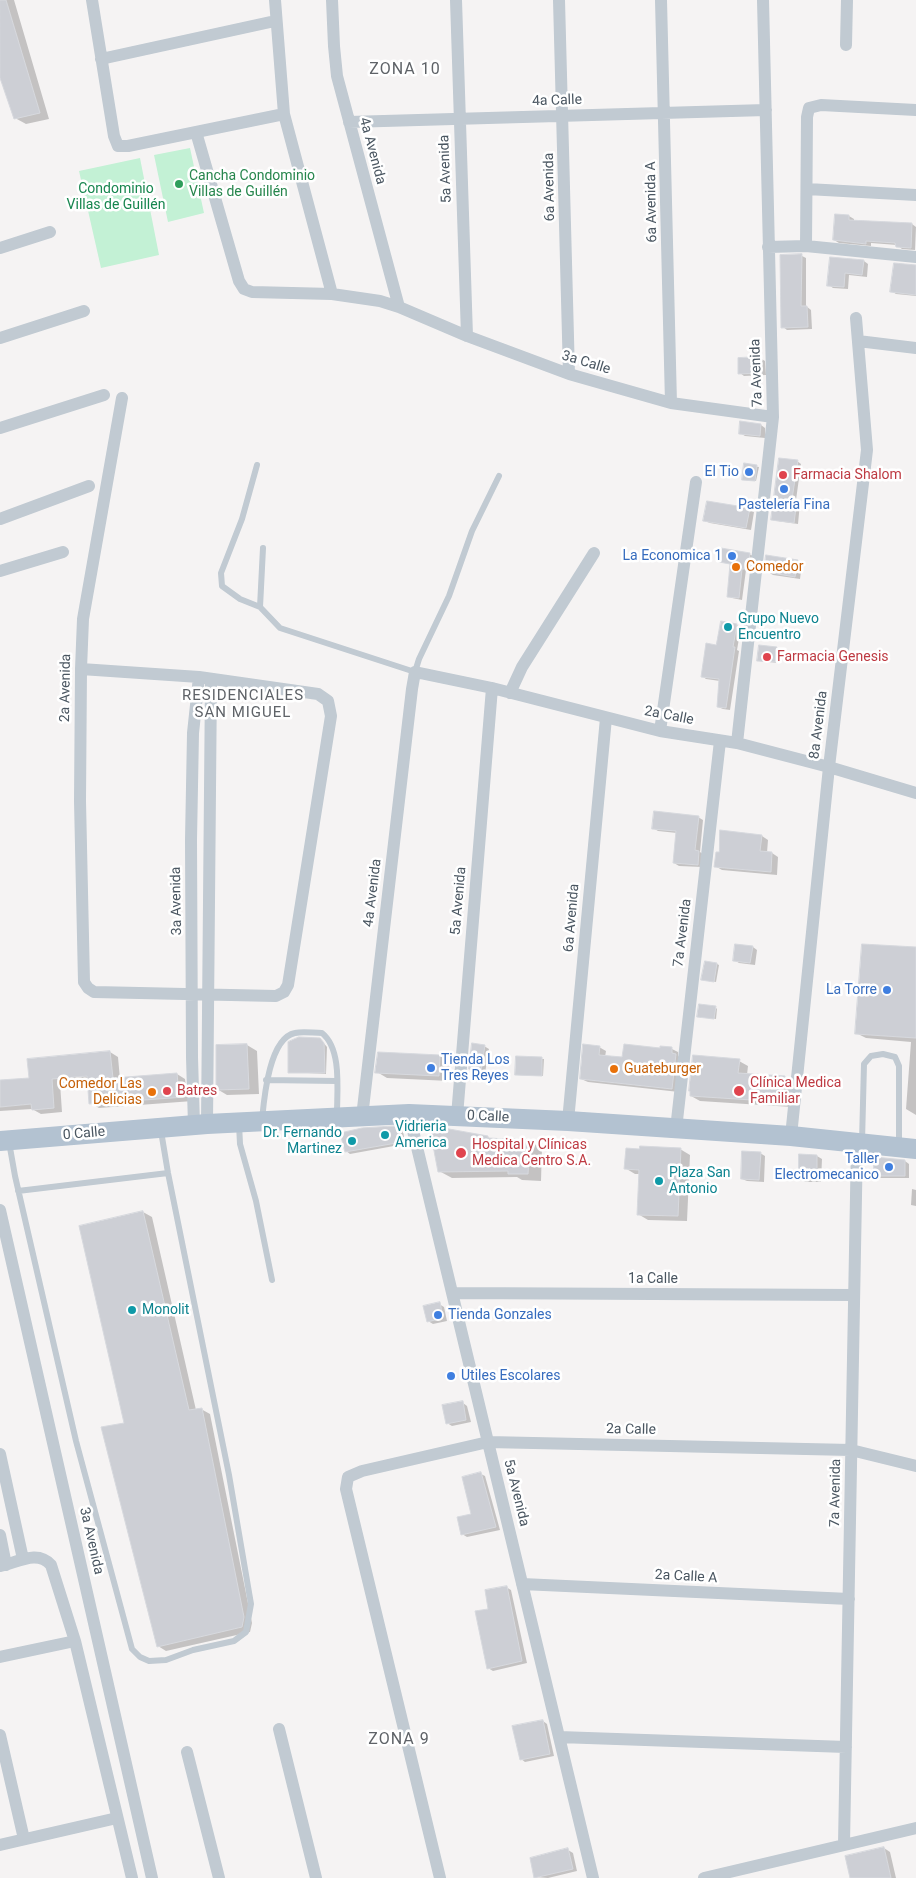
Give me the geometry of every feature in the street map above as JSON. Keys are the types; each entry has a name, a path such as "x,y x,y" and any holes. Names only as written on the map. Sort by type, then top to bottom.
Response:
{"main road":[{"name":"0 Calle","path":"4,1140 200,1124 409,1114 676,1128 791,1136 907,1148"}],"street":[{"path":"92,0 114,136 118,146 128,146 284,114"},
{"path":"275,0 284,114 332,294"},
{"name":"4a Avenida","path":"332,0 337,76 399,307"},
{"name":"5a Avenida","path":"456,0 467,336"},
{"name":"6a Avenida","path":"559,0 569,374"},
{"name":"6a Avenida A","path":"661,0 671,403"},
{"name":"7a Avenida","path":"738,743 773,417 763,0"},
{"path":"846,45 848,0"},
{"path":"101,59 276,21"},
{"path":"806,246 807,117 809,108 821,105 916,110"},
{"name":"4a Calle","path":"349,122 766,110"},
{"name":"3a Calle","path":"196,132 239,281 244,289 252,292 332,294 380,301 569,374 671,403 773,417"},
{"path":"807,189 916,195"},
{"path":"0,248 50,232"},
{"path":"768,248 806,246 916,257"},
{"path":"0,338 84,311"},
{"name":"8a Avenida","path":"791,1136 829,767 867,450 856,318"},
{"path":"858,341 916,348"},
{"path":"0,428 104,395"},
{"name":"2a Avenida","path":"122,398 84,619 81,669 80,801 84,982 94,992 192,994"},
{"path":"660,731 696,482"},
{"path":"0,519 88,486"},
{"path":"0,571 63,552"},
{"path":"510,693 522,667 594,553"},
{"path":"81,669 205,678 318,694 328,701 331,716 288,985 284,992 276,996 192,994"},
{"name":"4a Avenida","path":"362,1117 415,672"},
{"name":"2a Calle","path":"415,672 492,688 660,731 738,743 829,767 916,793"},
{"path":"200,1124 207,994 209,840 205,678"},
{"name":"3a Avenida","path":"200,1124 192,994 191,840 193,733 205,678"},
{"name":"5a Avenida","path":"457,1116 492,688"},
{"name":"6a Avenida","path":"568,1121 606,718"},
{"name":"7a Avenida","path":"676,1128 720,741"},
{"path":"191,840 209,840"},
{"name":"5a Avenida","path":"409,1114 593,1878"},
{"name":"7a Avenida","path":"844,1844 854,1295 859,1143"},
{"name":"3a Avenida","path":"0,1210 152,1878"},
{"name":"1a Calle","path":"453,1293 854,1295"},
{"name":"2a Calle","path":"440,1878 346,1489 348,1477 362,1471 488,1442 851,1450 916,1466"},
{"path":"0,1454 24,1559"},
{"path":"0,1535 3,1566 38,1556 46,1559 51,1565 75,1641 116,1818 132,1878"},
{"name":"2a Calle A","path":"522,1584 849,1599"},
{"path":"0,1656 75,1641"},
{"path":"279,1729 316,1878"},
{"path":"0,1735 24,1839"},
{"path":"559,1737 846,1747"},
{"path":"187,1752 219,1878"},
{"path":"0,1844 116,1818"},
{"path":"704,1878 916,1828"}],"lane":[{"path":"257,465 242,519 221,573 222,586 240,599 260,607 280,628 415,672 419,659 448,596 472,531 499,476"},
{"path":"260,607 262,548"},
{"path":"262,1122 266,1080 272,1061 286,1037 293,1033 322,1033 328,1038 335,1057 338,1118"},
{"path":"859,1143 864,1064 871,1056 883,1054 894,1058 899,1066 907,1148"},
{"path":"266,1080 336,1081"},
{"path":"239,1123 240,1144 256,1201 272,1280"},
{"path":"4,1140 18,1191 76,1441 132,1649 140,1657 149,1660 166,1660 193,1650 234,1641 246,1632 251,1604 227,1466 168,1173 161,1128"},
{"path":"18,1191 168,1173"}],"green space":[{"name":"Cancha Condominio Villas de Guillén","path":"190,148 204,213 168,222 154,155"},
{"name":"Condominio Villas de Guillén","path":"140,158 159,255 101,268 79,171"}],"building":[{"path":"0,0 6,0 40,113 14,119 0,78"},
{"path":"835,214 849,215 849,220 912,223 911,248 896,247 895,243 866,241 866,244 833,240"},
{"path":"802,254 801,306 807,306 808,327 781,328 780,255"},
{"path":"830,257 864,260 862,275 845,273 844,287 827,286"},
{"path":"894,263 916,265 916,295 890,292"},
{"path":"761,357 762,373 738,374 738,358"},
{"path":"740,421 761,424 760,436 739,434"},
{"path":"779,458 798,460 792,499 797,499 794,523 771,520"},
{"name":"El Tio","path":"744,463 757,465 755,481 742,480"},
{"path":"707,501 750,508 746,528 703,521"},
{"path":"721,548 750,553 748,569 742,569 739,598 727,597 730,564 719,562"},
{"path":"766,555 798,560 795,577 764,571"},
{"path":"721,621 737,624 726,708 717,707 719,679 701,677 706,643 716,645"},
{"path":"759,645 777,647 776,662 757,661"},
{"path":"654,811 699,816 695,850 699,851 698,865 673,863 676,831 652,829"},
{"path":"720,830 762,835 760,851 772,852 771,872 714,867 716,852 719,852"},
{"path":"735,944 753,946 750,963 733,961"},
{"name":"La Torre","path":"862,944 916,947 916,1038 855,1034"},
{"path":"705,961 717,963 714,982 701,980"},
{"path":"699,1004 716,1006 714,1019 697,1017"},
{"path":"299,1037 320,1038 324,1043 325,1073 288,1073 288,1042"},
{"path":"472,1043 485,1045 481,1071 469,1069"},
{"path":"247,1044 249,1089 216,1090 216,1045"},
{"path":"583,1044 600,1046 599,1055 622,1057 624,1044 660,1048 660,1046 672,1047 672,1053 676,1054 672,1089 580,1079"},
{"path":"110,1051 113,1078 177,1073 178,1084 184,1083 185,1097 89,1104 87,1076 52,1079 54,1108 32,1110 31,1104 0,1107 0,1080 29,1078 27,1059"},
{"path":"378,1052 440,1055 439,1076 375,1073"},
{"path":"693,1055 740,1059 738,1073 785,1076 783,1102 690,1096"},
{"path":"516,1056 542,1057 542,1076 515,1075"},
{"path":"399,1126 402,1142 345,1152 340,1133 362,1128"},
{"name":"Hospital y Clínicas Medica Centro S.A.","path":"438,1127 488,1136 488,1138 530,1140 528,1174 508,1174 508,1171 438,1172 431,1135"},
{"name":"Plaza San Antonio","path":"640,1146 681,1148 678,1216 637,1215 639,1170 624,1169 626,1148 639,1149"},
{"path":"742,1151 761,1152 759,1180 741,1179"},
{"path":"799,1154 817,1155 817,1180 799,1180"},
{"name":"Taller Electromecanico","path":"874,1157 905,1160 905,1176 874,1176"},
{"path":"143,1211 189,1410 202,1408 244,1617 242,1627 157,1647 101,1427 124,1423 79,1226"},
{"path":"440,1302 443,1318 427,1322 423,1306"},
{"path":"463,1401 466,1420 446,1424 442,1405"},
{"path":"481,1472 496,1527 461,1535 457,1517 471,1514 462,1477"},
{"path":"507,1586 522,1661 487,1669 475,1611 488,1609 485,1590"},
{"path":"543,1720 550,1754 520,1760 512,1726"},
{"path":"884,1847 891,1878 850,1878 845,1856"},
{"path":"568,1848 573,1869 534,1878 530,1858"}],"place":[{"name":"Cancha Condominio Villas de Guillén","path":"179,184"},
{"name":"El Tio","path":"749,472"},
{"name":"Farmacia Shalom","path":"783,475"},
{"name":"Pastelería Fina","path":"784,489"},
{"name":"La Economica 1","path":"732,556"},
{"name":"Comedor","path":"736,567"},
{"name":"Grupo Nuevo Encuentro","path":"728,627"},
{"name":"Farmacia Genesis","path":"767,657"},
{"name":"La Torre","path":"887,990"},
{"name":"Tienda Los Tres Reyes","path":"431,1068"},
{"name":"Guateburger","path":"614,1069"},
{"name":"Batres","path":"167,1091"},
{"name":"Clínica Medica Familiar","path":"739,1091"},
{"name":"Comedor Las Delicias","path":"152,1092"},
{"name":"Vidrieria America","path":"385,1135"},
{"name":"Dr. Fernando Martinez","path":"352,1141"},
{"name":"Hospital y Clínicas Medica Centro S.A.","path":"461,1153"},
{"name":"Taller Electromecanico","path":"889,1167"},
{"name":"Plaza San Antonio","path":"659,1181"},
{"name":"Monolit","path":"132,1310"},
{"name":"Tienda Gonzales","path":"438,1315"},
{"name":"Utiles Escolares","path":"451,1376"}],"district":[{"name":"ZONA 10","path":"405,70"},
{"name":"RESIDENCIALES SAN MIGUEL","path":"243,704"},
{"name":"ZONA 9","path":"399,1740"}]}
